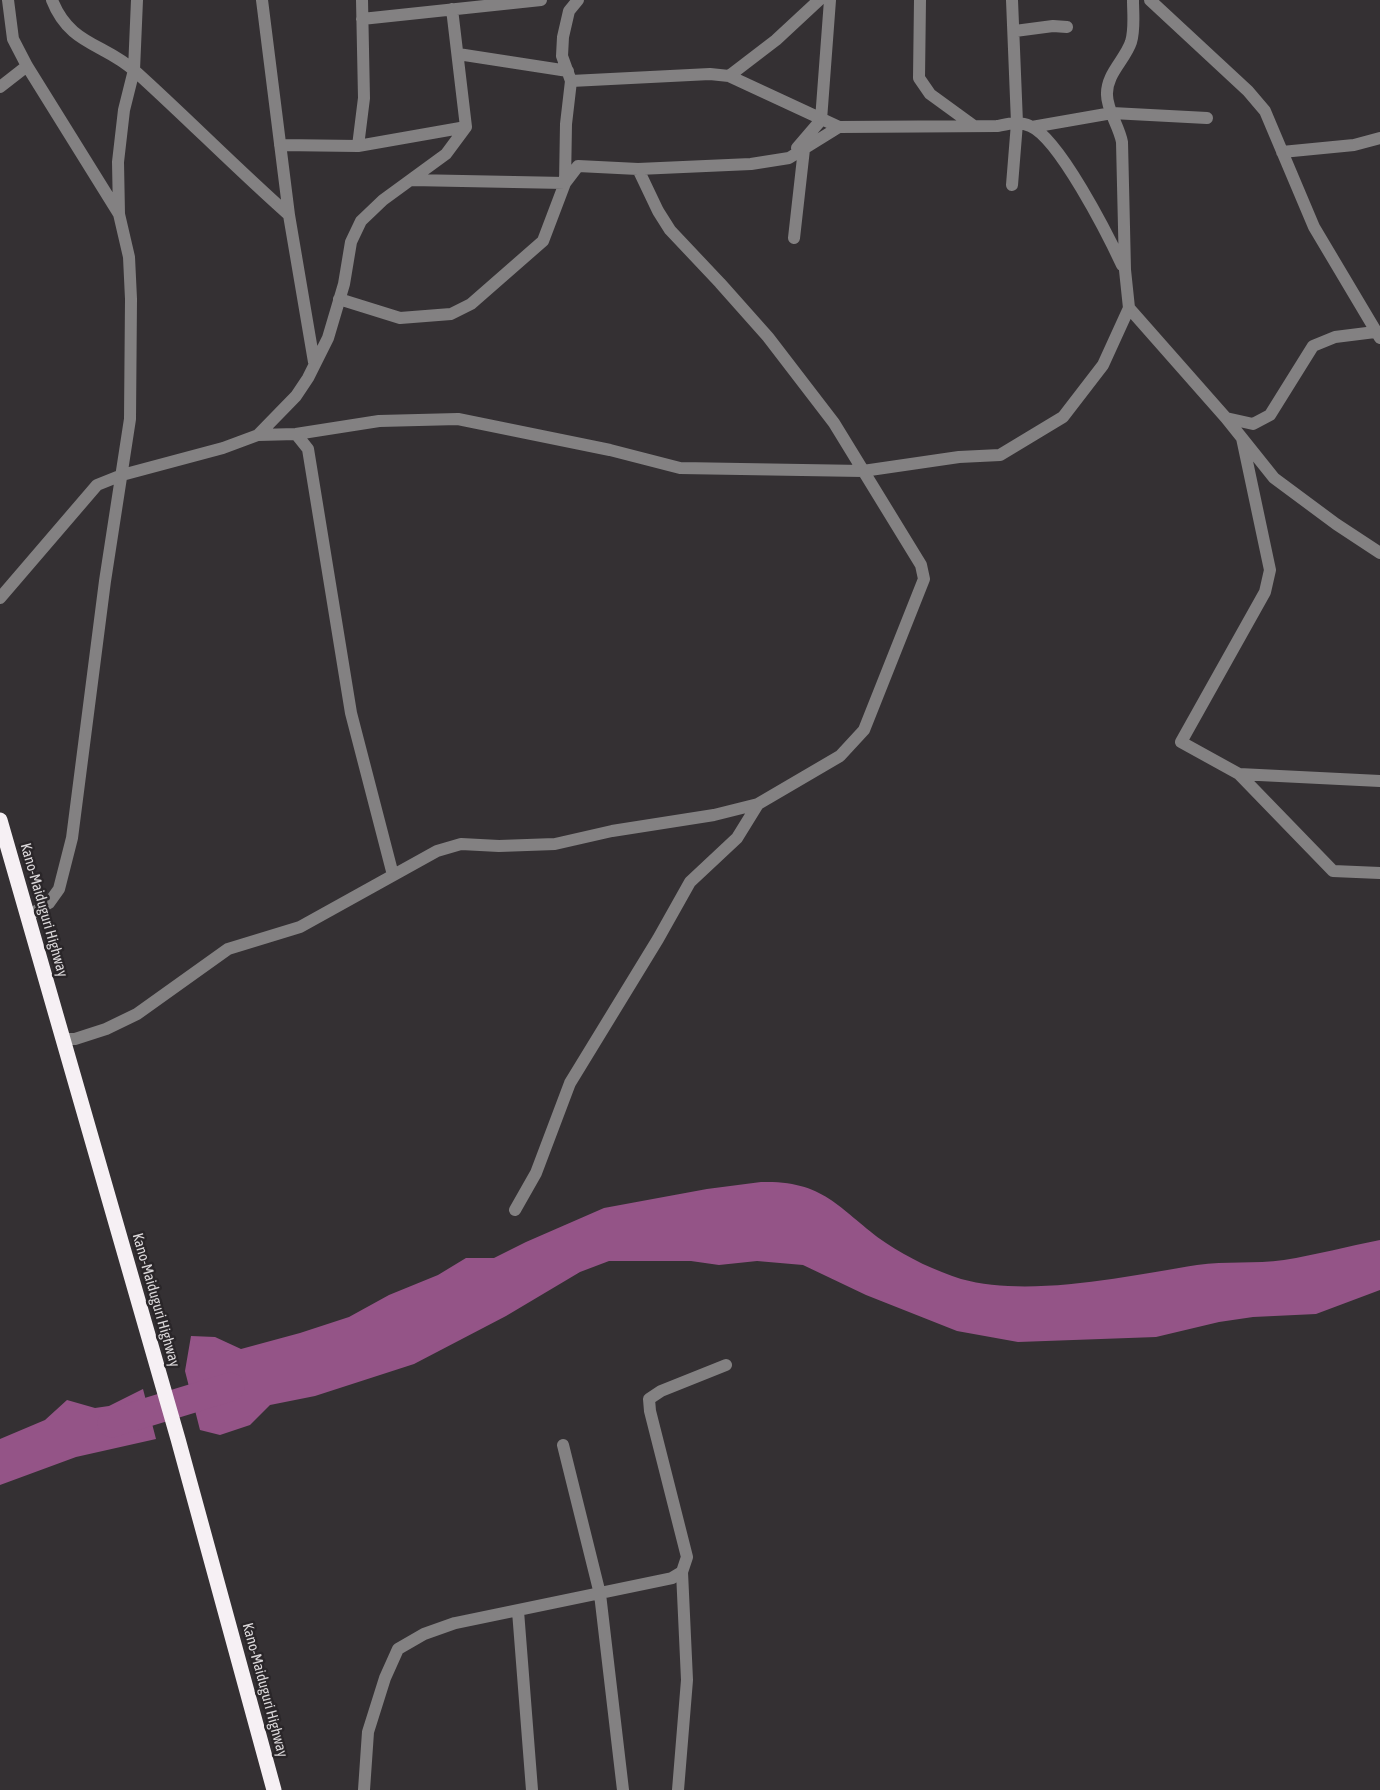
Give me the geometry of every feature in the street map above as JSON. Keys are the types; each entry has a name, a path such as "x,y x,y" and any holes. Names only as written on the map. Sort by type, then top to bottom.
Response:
{"highway":[{"name":"Kano-Maiduguri Highway","path":"0,820 162,1381 274,1790"}],"street":[{"path":"8,0 13,39 27,66 119,214"},
{"path":"52,0 58,16 68,29 134,70 289,216"},
{"path":"28,916 49,903 59,889 72,838 105,581 130,419 131,300 129,257 119,214 118,162 124,110 134,70 137,0"},
{"path":"262,0 289,216 314,362"},
{"path":"358,146 364,98 362,0"},
{"path":"362,19 540,0"},
{"path":"565,183 569,76 562,56 563,38 569,11 578,0"},
{"path":"729,76 776,40 819,0"},
{"path":"789,158 821,120 830,0"},
{"path":"920,0 919,78 930,94 974,126"},
{"path":"1012,0 1015,31 1017,122 1012,185"},
{"path":"0,598 97,485 122,475 223,448 258,435 296,434 379,421 458,419 610,450 680,468 863,471 959,458 1000,456 1063,417 1103,365 1129,308 1125,270 1122,142 1119,126 1112,114 1106,94 1114,70 1130,44 1133,31 1133,0"},
{"path":"1150,0 1254,98 1265,111 1314,227 1378,335 1335,337 1314,346 1270,416 1253,424 1226,418"},
{"path":"258,435 296,396 308,378 314,362 328,338 339,299 351,242 361,220 383,200 446,154 466,127 452,9"},
{"path":"1015,31 1053,26 1067,27"},
{"path":"458,54 569,76 710,74 729,76 839,127 974,126 1017,122 1032,127 1061,156 1110,239 1125,270"},
{"path":"0,87 27,66"},
{"path":"1032,127 1112,114 1207,118"},
{"path":"280,145 358,146 466,127"},
{"path":"339,299 400,318 451,314 471,304 542,241 565,183 578,166 638,169 751,164 789,158 839,127"},
{"path":"1282,152 1354,145 1380,138"},
{"path":"794,238 804,149"},
{"path":"63,1039 75,1039 106,1029 137,1014 228,948 300,927 437,851 461,844 499,846 555,844 612,831 714,815 758,804 840,756 864,730 924,579 921,565 834,423 768,337 670,230 658,211 638,169"},
{"path":"411,180 565,183"},
{"path":"1129,308 1226,418 1274,478 1336,524 1380,553"},
{"path":"296,434 308,449 351,713 393,875"},
{"path":"1242,438 1270,570 1265,592 1181,742 1239,774 1333,871 1380,873"},
{"path":"1239,774 1380,781"},
{"path":"515,1210 536,1173 570,1083 658,939 690,882 737,838 758,804"},
{"path":"678,1790 687,1680 682,1572 687,1557 650,1412 649,1399 660,1391 726,1365"},
{"path":"562,1444 600,1594 623,1790"},
{"path":"364,1790 368,1732 385,1678 398,1649 424,1634 455,1624 672,1578 682,1572"},
{"path":"518,1611 532,1790"}],"shaded area":[{"path":"761,1182 801,1186 817,1192 830,1199 886,1243 913,1259 961,1279 988,1284 1048,1286 1110,1279 1197,1265 1284,1260 1380,1240 1380,1290 1316,1314 1253,1317 1219,1322 1156,1337 1018,1342 957,1331 866,1295 803,1265 757,1261 719,1265 691,1261 609,1261 580,1272 506,1316 414,1364 315,1396 270,1405 250,1425 220,1435 200,1430 185,1371 191,1336 215,1337 241,1349 349,1317 389,1295 438,1275 466,1258 494,1258 604,1208 707,1189"},
{"path":"143,1389 156,1439 76,1457 0,1485 0,1439 45,1420 67,1400 95,1408 109,1406"}],"waterway":[{"path":"112,1423 230,1387"}]}
